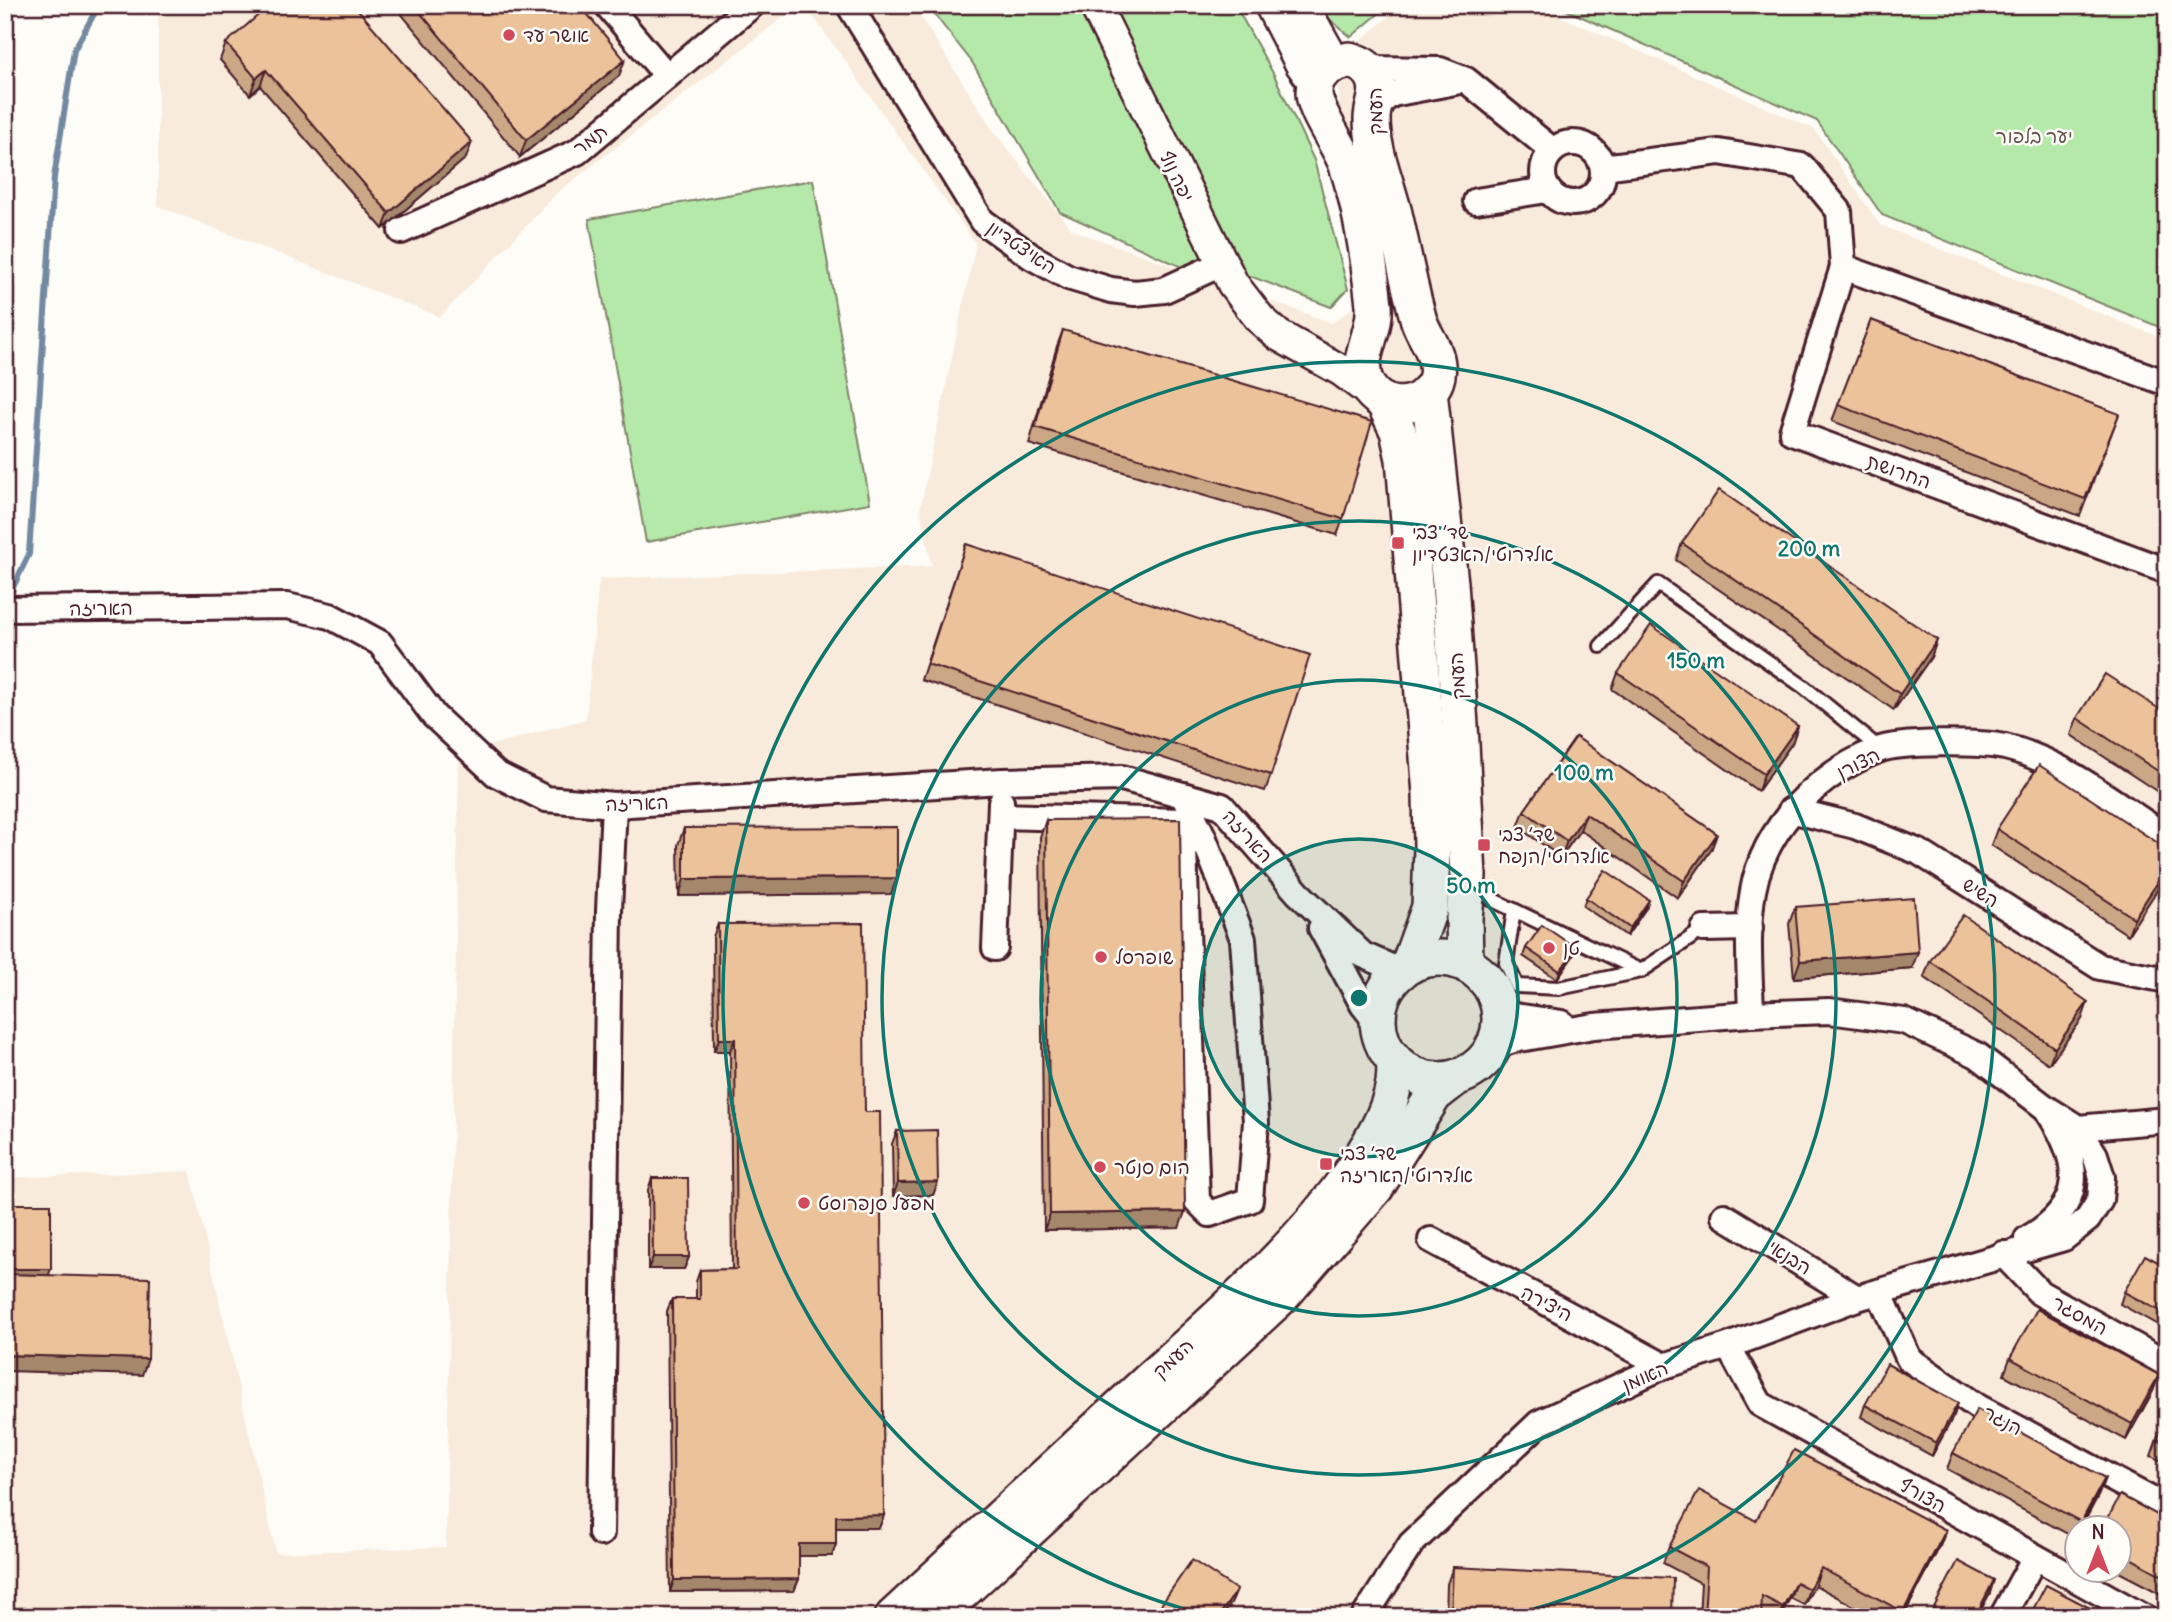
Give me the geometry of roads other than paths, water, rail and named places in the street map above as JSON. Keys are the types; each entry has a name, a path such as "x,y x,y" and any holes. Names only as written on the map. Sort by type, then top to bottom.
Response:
{"main road":[{"name":"העמק","path":"1273,5 1303,63 1324,72 1349,60 1368,69 1377,87 1373,134 1419,318 1436,356 1436,381 1429,391 1452,608 1468,876 1464,918 1465,962"},
{"name":"העמק","path":"1300,5 1324,72 1316,101 1339,143 1348,169 1367,251 1374,309 1363,373 1398,431 1404,459 1431,794 1430,907 1404,968"},
{"path":"1379,399 1409,404 1429,391"},
{"path":"1436,957 1465,962 1490,983 1498,1030 1485,1060 1457,1077 1438,1080 1418,1077 1394,1060 1382,1044 1378,1024 1382,995 1404,968 1436,957"},
{"name":"העמק","path":"893,1617 1207,1327 1263,1273 1321,1209 1352,1171 1387,1107 1395,1089 1394,1060"},
{"name":"העמק","path":"935,1617 1281,1297 1376,1187 1434,1095 1457,1077"}],"street":[{"path":"607,5 667,76"},
{"name":"תמר","path":"401,232 577,152 752,5"},
{"name":"האיצטדיון","path":"849,5 982,221 1032,257 1068,277 1111,290 1135,293 1164,290 1221,264"},
{"name":"יפה נוף","path":"1095,5 1221,264 1246,303 1278,335 1342,371 1379,399"},
{"path":"1368,69 1440,70 1466,80 1552,150"},
{"path":"1374,107 1392,94 1431,84 1466,80"},
{"path":"1568,142 1587,145 1594,150 1603,167 1600,187 1585,201 1564,202 1548,190 1543,165 1552,150 1568,142"},
{"name":"החרושת","path":"1603,167 1719,152 1802,166 1839,211 1843,267 1793,432 2167,571"},
{"path":"1476,201 1548,190"},
{"path":"1843,267 2167,383"},
{"name":"יפה נוף","path":"1278,335 1326,351 1352,350 1368,344"},
{"name":"האריזה","path":"5,610 287,606 330,616 380,643 434,716 496,774 546,799 614,806 1002,781 1122,778 1222,806 1298,893 1363,955 1404,968"},
{"name":"הצורן","path":"1751,1014 1750,928 1753,890 1766,848 1791,810 1830,778 1880,749 1944,743 2004,747 2060,769 2167,837"},
{"path":"995,948 1002,781"},
{"path":"1183,795 1203,836 1242,939 1256,1122 1250,1200 1210,1214 1197,1201 1183,795"},
{"path":"601,1533 609,910 614,806"},
{"name":"השיש","path":"1791,810 1855,826 1919,852 2099,967 2167,980"},
{"path":"1001,816 1182,821"},
{"name":"האריזה","path":"1298,893 1378,1024"},
{"path":"1704,929 1750,928"},
{"path":"1498,1030 1513,1040 1594,1026 1829,1011 1904,1021 1977,1055 2046,1108 2078,1128 2095,1155 2102,1177 2099,1200 2088,1219 2064,1238 2003,1254"},
{"path":"2003,1254 2053,1225 2067,1205 2074,1185 2064,1136 2046,1108"},
{"path":"2078,1128 2167,1120"},
{"name":"הבנאי","path":"1724,1216 1868,1295"},
{"name":"היצירה","path":"1431,1240 1664,1366"},
{"name":"האומן","path":"1364,1617 1411,1544 1539,1423 1664,1366 1728,1346 1868,1295 2003,1254"},
{"name":"המסגר","path":"2003,1254 2040,1293 2167,1364"},
{"name":"הנגר","path":"1868,1295 1909,1359 1978,1407 2167,1508"},
{"name":"הצורף","path":"1728,1346 1760,1404 2144,1617"},
{"path":"2002,1617 2035,1557"}],"lane":[{"path":"1601,646 1658,584 1804,687 1880,749"},
{"path":"1468,876 1493,900 1642,971"},
{"path":"1514,910 1506,963 1517,986 1559,988 1642,971 1704,929"}],"waterway":[{"path":"6,602 29,554 54,177 74,50 99,5"}],"place":[{"name":"אושר עד","path":"509,35"},
{"name":"שד׳ צבי אלדרוטי/האצטדיון","path":"1398,543"},
{"name":"שד׳ צבי אלדרוטי/הנפח","path":"1484,845"},
{"name":"טן","path":"1549,948"},
{"name":"שופרסל","path":"1101,957"},
{"name":"שד׳ צבי אלדרוטי/האריזה","path":"1326,1164"},
{"name":"הום סנטר","path":"1100,1167"},
{"name":"מפעל סנפרוסט","path":"804,1203"}],"park label":[{"name":"יער בלפור","path":"2034,136"}]}
